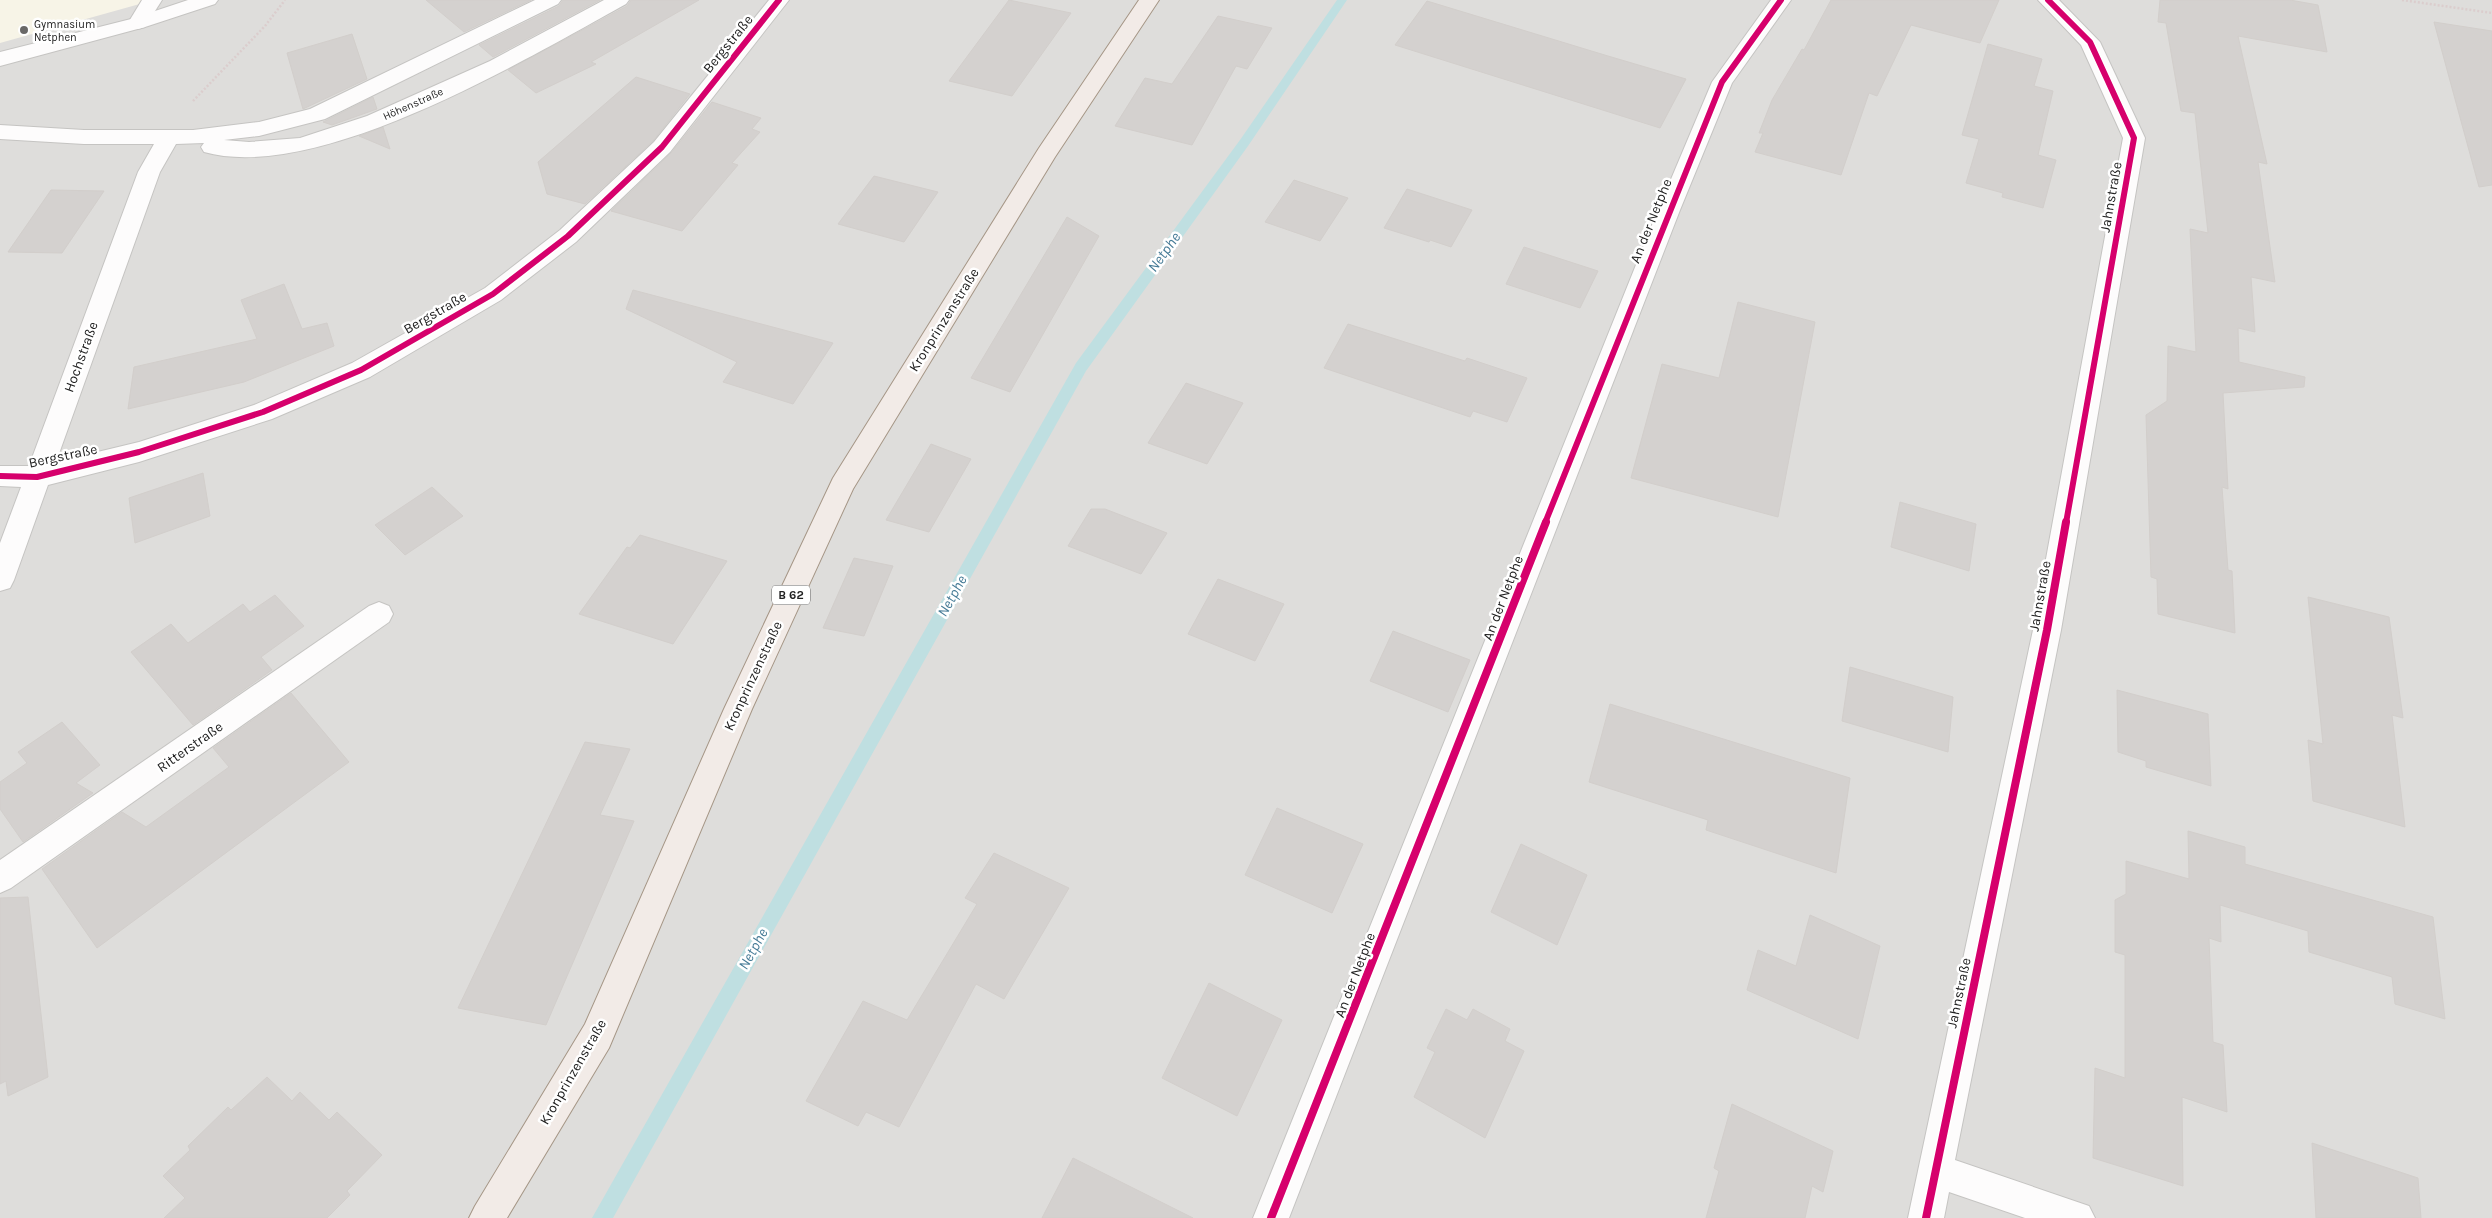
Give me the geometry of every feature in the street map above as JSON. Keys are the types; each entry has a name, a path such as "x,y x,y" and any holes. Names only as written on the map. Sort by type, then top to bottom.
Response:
{"main road":[{"name":"Kronprinzenstraße","path":"486,1218 597,1036 738,708 842,485 1047,153 1149,0"}],"street":[{"path":"138,22 152,0"},
{"path":"0,59 138,22 208,0"},
{"name":"Höhenstraße","path":"0,132 84,137 193,138 259,128 317,114 551,0"},
{"name":"Höhenstraße","path":"193,138 212,146 249,149 301,145 366,124 497,66 619,0"},
{"name":"Bergstraße","path":"0,476 37,477 139,452 263,412 361,370 493,294 568,236 662,147 780,0"},
{"name":"An der Netphe","path":"1271,1218 1669,210 1718,91 1722,82 1781,0"},
{"name":"Jahnstraße","path":"1926,1218 2047,630 2134,138 2090,42 2048,0"},
{"name":"Hochstraße","path":"0,580 149,172 170,138"},
{"name":"Ritterstraße","path":"0,878 379,614"},
{"path":"1935,1170 2077,1218"}],"path":[{"path":"170,138 193,100 265,26 285,0"},
{"path":"2402,0 2492,13"}],"shaded area":[{"path":"0,0 2492,0 2492,1218 0,1218"},
{"name":"Gymnasium Netphen","path":"0,0 154,0 0,43"}],"building":[{"path":"426,0 531,0 464,32"},
{"path":"563,0 600,0 493,57 479,45 559,6"},
{"path":"631,0 699,0 591,62 596,64 536,93 508,70 627,6"},
{"path":"1009,0 1071,13 1012,96 949,81"},
{"path":"1831,0 1999,0 1980,43 1911,25 1877,96 1869,93 1841,175 1755,152 1763,133 1759,133 1772,100 1802,49 1804,50"},
{"path":"2160,0 2290,0 2318,5 2327,52 2238,36 2267,164 2258,162 2275,282 2251,277 2255,332 2238,328 2239,362 2305,377 2304,387 2223,393 2228,489 2222,487 2228,570 2232,571 2235,633 2158,614 2157,579 2151,577 2146,415 2167,401 2168,346 2196,352 2190,229 2208,233 2195,113 2181,111 2166,23 2158,22"},
{"path":"1427,1 1686,79 1660,128 1395,45"},
{"path":"1218,16 1272,28 1247,69 1236,66 1192,145 1115,126 1145,78 1172,84"},
{"path":"2434,22 2492,31 2492,185 2479,187"},
{"path":"352,34 367,79 303,109 287,53"},
{"path":"1988,44 2042,59 2034,86 2053,91 2038,155 2056,160 2043,208 2002,197 2003,193 1966,183 1979,139 1962,135"},
{"path":"636,77 690,94 653,141 585,204 547,194 538,162"},
{"path":"373,97 377,109 332,125 323,122"},
{"path":"712,102 761,118 752,129 760,132 732,163 738,165 682,231 611,211 671,153"},
{"path":"383,127 390,149 359,136 362,135"},
{"path":"874,176 938,192 904,242 838,224"},
{"path":"1294,180 1348,198 1320,241 1265,222"},
{"path":"1407,189 1472,210 1451,247 1384,228"},
{"path":"51,190 104,191 62,253 8,252"},
{"path":"1067,217 1099,236 1010,392 971,378"},
{"path":"1524,247 1598,271 1580,308 1506,284"},
{"path":"284,284 302,329 327,323 334,346 244,382 128,409 134,367 257,339 241,300"},
{"path":"633,290 833,343 793,404 723,382 737,362 626,309"},
{"path":"1738,302 1815,322 1778,517 1631,478 1662,364 1719,378"},
{"path":"1348,324 1465,361 1467,358 1527,378 1507,422 1473,411 1470,417 1324,368"},
{"path":"1186,383 1243,403 1207,464 1148,443"},
{"path":"931,444 971,459 929,532 886,520"},
{"path":"203,473 210,516 135,543 129,498"},
{"path":"432,487 463,516 405,555 375,525"},
{"path":"1900,502 1976,524 1969,571 1891,547"},
{"path":"1091,509 1105,509 1167,533 1141,574 1068,546"},
{"path":"640,535 727,561 673,644 579,614 627,547 630,548"},
{"path":"854,558 893,566 864,636 823,628"},
{"path":"1218,579 1284,604 1255,661 1188,634"},
{"path":"275,595 304,626 261,657 272,670 193,725 131,652 171,624 188,643 243,604 250,612"},
{"path":"2308,597 2389,617 2403,718 2392,715 2405,827 2313,801 2308,740 2323,744"},
{"path":"1393,631 1470,660 1448,712 1370,681"},
{"path":"1850,667 1953,697 1948,752 1842,721"},
{"path":"2117,690 2208,714 2211,786 2146,767 2146,761 2118,752"},
{"path":"291,693 349,762 97,948 42,869 122,812 146,827 229,767 213,748"},
{"path":"1610,704 1850,778 1836,873 1706,830 1708,820 1589,782"},
{"path":"62,722 100,765 76,783 93,793 23,842 0,809 0,782 27,763 18,752"},
{"path":"585,742 630,749 600,815 634,821 546,1025 458,1008"},
{"path":"1277,808 1363,844 1332,913 1245,875"},
{"path":"2188,831 2245,847 2245,864 2433,917 2445,1019 2395,1004 2392,977 2309,952 2308,931 2220,905 2221,942 2209,938 2213,1042 2223,1045 2227,1112 2182,1097 2183,1186 2093,1158 2095,1068 2125,1078 2125,955 2115,952 2115,900 2126,894 2126,861 2189,879"},
{"path":"1521,844 1587,875 1557,945 1491,912"},
{"path":"994,853 1069,888 1004,999 976,984 899,1127 866,1112 858,1126 806,1101 863,1001 907,1020 977,904 965,898"},
{"path":"28,897 48,1077 8,1096 6,1081 0,1084 0,898"},
{"path":"1810,915 1880,946 1858,1039 1747,990 1758,950 1796,966"},
{"path":"1209,983 1282,1020 1237,1116 1162,1078"},
{"path":"1446,1009 1467,1020 1473,1009 1510,1029 1505,1041 1524,1051 1485,1138 1414,1097 1435,1052 1427,1048"},
{"path":"267,1077 292,1101 300,1092 329,1120 337,1112 382,1155 347,1191 350,1195 327,1218 164,1218 185,1198 163,1176 190,1150 188,1146 228,1107 231,1110"},
{"path":"1732,1104 1833,1151 1823,1192 1812,1186 1805,1218 1706,1218 1719,1171 1714,1168"},
{"path":"2312,1143 2418,1178 2421,1218 2316,1218"},
{"path":"1073,1158 1193,1218 1042,1218"}],"waterway":[{"name":"Netphe","path":"602,1218 1081,367 1244,143 1342,0"}],"cycle path":[{"path":"0,476 37,477 139,452 263,412 361,370 493,294 568,236 662,147 779,0"},
{"path":"1271,1218 1669,210 1722,82 1781,0"},
{"path":"1926,1218 2047,630 2134,138 2090,42 2048,0"}],"place":[{"name":"Gymnasium Netphen","path":"24,30"}]}
